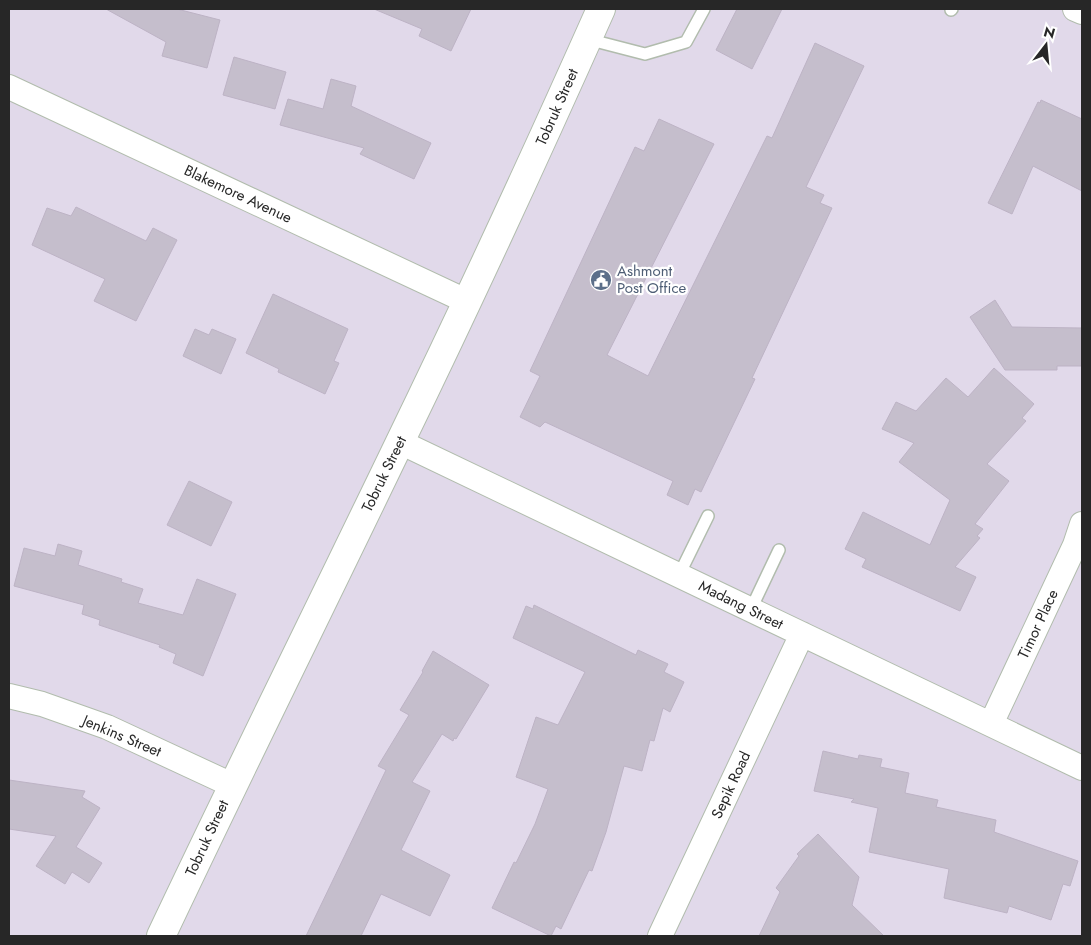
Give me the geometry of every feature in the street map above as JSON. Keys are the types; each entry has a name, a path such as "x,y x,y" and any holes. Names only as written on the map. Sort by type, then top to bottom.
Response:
{"street":[{"name":"Tobruk Street","path":"161,936 232,785 400,442 525,178 601,9"},
{"name":"Blakemore Avenue","path":"9,87 466,301"},
{"name":"Madang Street","path":"400,442 1082,768"},
{"name":"Timor Place","path":"991,724 1075,545 1082,524"},
{"name":"Sepik Road","path":"660,936 802,634"},
{"name":"Jenkins Street","path":"9,696 42,704 107,727 232,785"}],"lane":[{"path":"587,39 645,54 686,42 704,9"},
{"path":"679,575 708,516"},
{"path":"751,609 779,550"}],"building":[{"path":"106,9 177,9 220,20 207,68 162,56 166,42"},
{"path":"374,9 471,9 451,51 419,36 422,29"},
{"path":"737,9 782,9 752,69 716,50"},
{"path":"815,43 864,66 806,187 824,195 820,203 832,208 752,378 755,379 701,492 695,489 688,505 667,495 673,481 545,422 540,427 520,417 540,376 530,371 635,147 644,151 659,119 714,144 607,355 648,376 767,136 772,138"},
{"path":"234,57 286,72 275,109 223,95"},
{"path":"331,79 356,86 351,106 431,143 414,179 360,154 364,148 280,125 288,99 323,109"},
{"path":"1041,100 1082,119 1082,191 1033,166 1012,214 988,203 1038,102 1040,103"},
{"path":"76,207 146,241 153,228 177,240 136,321 94,301 105,279 32,245 47,208 71,216"},
{"path":"273,294 348,329 334,361 339,363 325,394 278,372 279,369 246,353"},
{"path":"995,300 1012,327 1082,328 1082,366 1057,366 1057,370 1005,370 970,317"},
{"path":"195,329 209,335 212,329 236,339 221,374 183,356"},
{"path":"994,368 1034,404 1022,418 1026,421 987,464 1009,481 975,524 983,529 977,536 980,538 955,567 976,577 960,611 862,567 866,559 845,549 863,512 930,545 950,500 899,462 914,443 882,429 896,402 916,411 946,378 968,397"},
{"path":"189,481 232,502 211,546 167,525"},
{"path":"58,544 82,551 78,565 122,579 121,582 143,589 138,603 183,615 197,579 236,594 203,676 173,663 176,654 159,647 160,645 99,625 100,620 82,614 84,605 14,586 24,548 55,556"},
{"path":"534,605 636,655 638,650 668,664 664,672 684,682 670,712 663,708 654,741 650,740 642,771 624,766 606,832 592,871 589,870 561,929 556,926 551,936 492,908 535,824 548,789 516,777 536,717 558,725 585,672 513,638 526,606 533,609"},
{"path":"433,651 489,685 456,739 454,738 453,741 442,734 412,782 430,791 401,850 450,875 430,916 381,894 361,936 306,936 386,770 378,766 409,715 400,710 423,672"},
{"path":"823,751 858,759 859,755 882,759 880,767 909,773 905,793 938,800 936,807 996,820 994,832 1078,861 1070,886 1063,884 1051,920 1009,906 1007,913 944,898 949,869 869,852 878,808 851,802 854,799 814,791"},
{"path":"9,780 85,791 82,797 100,808 76,847 102,863 89,883 72,872 65,884 36,866 56,836 9,829"},
{"path":"818,834 859,877 852,905 884,936 759,936 780,892 776,888 799,856 797,854"}],"place":[{"name":"Ashmont Post Office","path":"601,280"}]}
